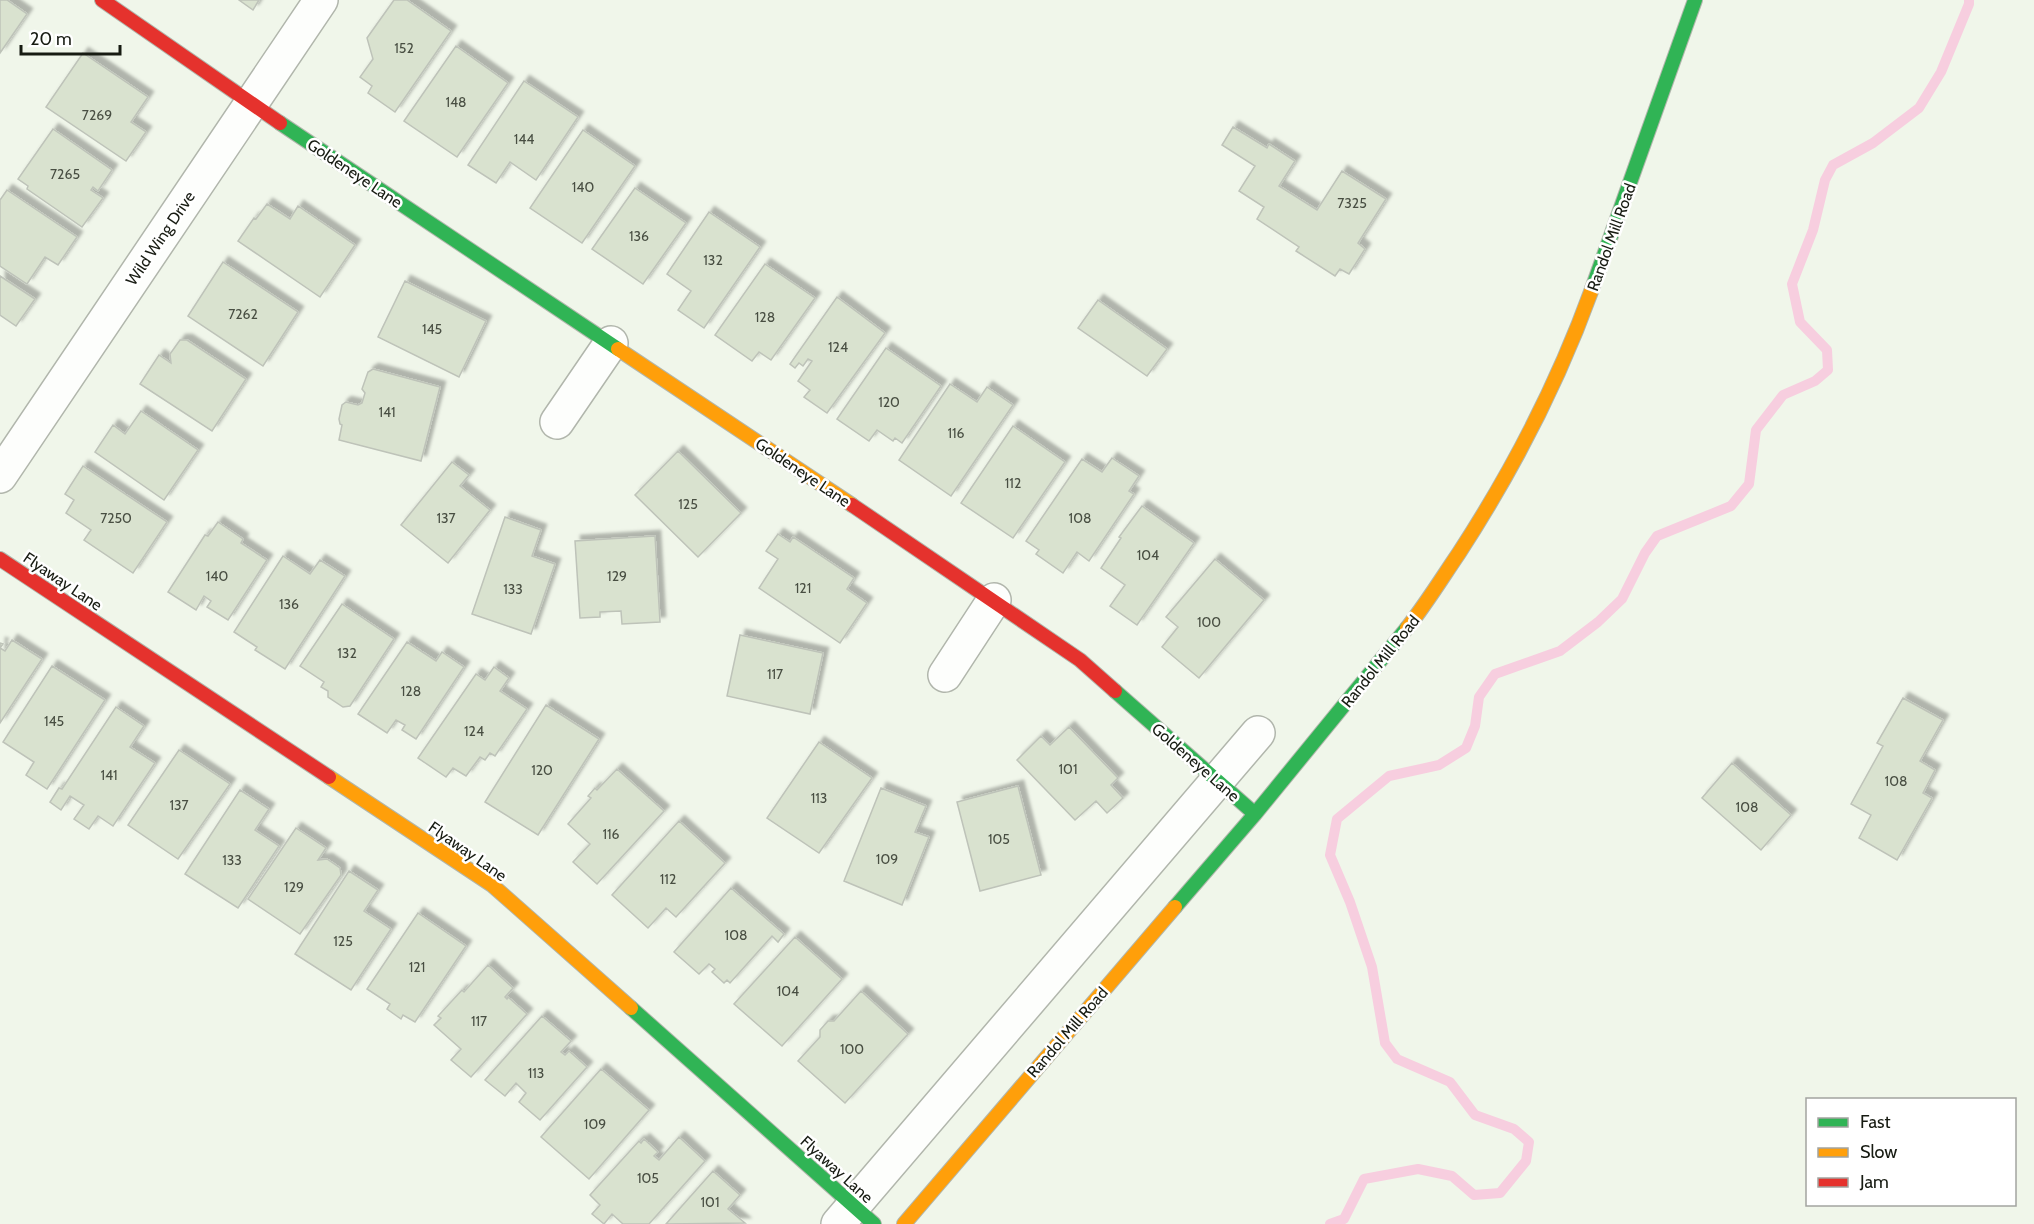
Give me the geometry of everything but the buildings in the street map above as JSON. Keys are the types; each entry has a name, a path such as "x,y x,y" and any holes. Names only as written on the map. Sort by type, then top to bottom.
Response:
{"street":[{"name":"Goldeneye Lane","path":"102,0 250,103 994,600 1080,660 1255,814"},
{"name":"Wild Wing Drive","path":"0,476 321,0"},
{"name":"Randol Mill Road","path":"904,1224 1255,814 1421,611 1491,504 1543,408 1582,314 1695,0"},
{"path":"556,422 611,344"},
{"name":"Flyaway Lane","path":"0,559 492,885 659,1031 855,1218"},
{"path":"945,675 994,600"},
{"path":"855,1218 1258,734"}],"waterway":[{"path":"1330,1224 1344,1219 1364,1179 1418,1169 1452,1176 1474,1195 1500,1193 1526,1161 1529,1142 1514,1129 1475,1115 1450,1082 1397,1059 1385,1043 1372,967 1350,902 1330,855 1337,819 1389,776 1439,765 1466,748 1475,726 1479,697 1495,674 1560,651 1598,622 1622,599 1645,553 1657,536 1731,506 1749,484 1756,430 1783,395 1815,381 1828,370 1827,350 1800,322 1792,284 1813,230 1825,180 1833,165 1873,143 1919,108 1941,72 1969,0"}],"traffic: fast":[{"path":"1592,289 1695,0"},
{"path":"280,123 618,349"},
{"path":"1175,907 1255,814 1407,628"},
{"path":"1115,691 1255,814"},
{"path":"631,1008 874,1224"}],"traffic: slow":[{"path":"1407,628 1479,522 1516,458 1549,392 1592,289"},
{"path":"618,349 852,505"},
{"path":"329,777 492,885 631,1008"},
{"path":"904,1224 1175,907"}],"traffic: jam":[{"path":"102,0 280,123"},
{"path":"852,505 1080,660 1115,691"},
{"path":"0,559 329,777"}]}
